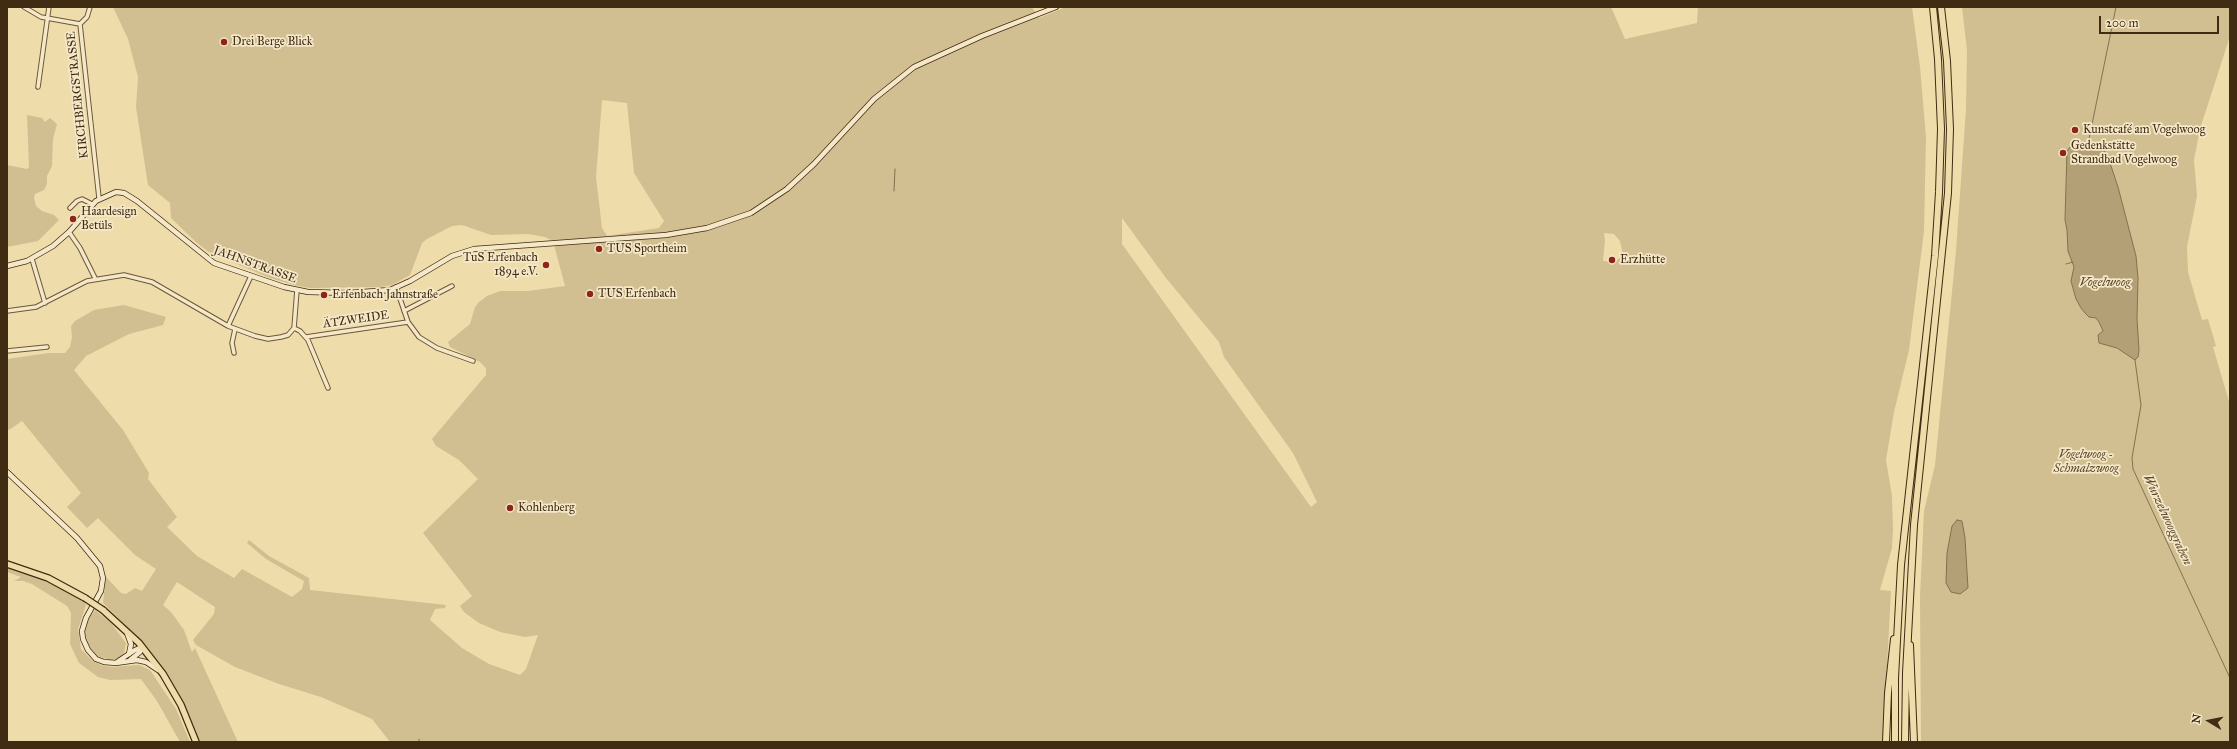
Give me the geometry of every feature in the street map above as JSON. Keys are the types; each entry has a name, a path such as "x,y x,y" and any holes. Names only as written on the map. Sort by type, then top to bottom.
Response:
{"highway":[{"path":"1895,742 1895,678 1906,512 1936,248 1941,129 1938,59 1933,7"},
{"path":"1905,742 1908,634 1915,517 1948,193 1950,129 1946,45 1942,7"},
{"path":"1886,742 1888,693 1899,614"},
{"path":"1908,634 1911,651 1914,742"}],"main road":[{"path":"7,564 48,578 85,598 103,610 127,631 142,647 163,674 181,705 196,742"}],"street":[{"name":"KIRCHBERGSTRASSE","path":"24,7 32,13 47,18 80,24 99,198"},
{"path":"38,87 49,7"},
{"path":"80,24 87,17 90,7"},
{"name":"JAHNSTRASSE","path":"7,266 32,259 53,246 69,232 92,204 99,198 116,192 127,195 151,211 208,259 251,276 297,290 348,293 383,291 396,288 452,256 470,250 673,234 707,228 737,219 761,208 778,196 804,174 869,104 908,71 945,52 1056,7"},
{"path":"70,208 77,201 82,199 92,204"},
{"path":"69,232 80,248 95,278"},
{"path":"32,259 45,303"},
{"path":"7,311 27,310 45,303 82,283 95,278 117,275 143,278 228,326 268,339 285,336 294,328 297,290"},
{"path":"228,326 251,276"},
{"name":"ÄTZWEIDE","path":"404,310 452,286"},
{"name":"ÄTZWEIDE","path":"396,288 408,322 415,333 429,344 473,361"},
{"name":"ÄTZWEIDE","path":"306,337 408,322"},
{"path":"294,328 306,337 328,388"},
{"path":"234,353 232,343 235,329"},
{"path":"7,351 47,347"},
{"path":"7,472 94,557 102,571 102,586 97,600 84,622 82,634 85,647 90,654 100,660 112,663 129,661 146,662 163,674"},
{"path":"127,631 131,644 129,654"},
{"path":"112,663 142,647"},
{"path":"129,661 140,652 142,647"}],"green space":[{"path":"113,7 1032,7 1039,18 1066,7 1611,7 1625,39 1697,23 1698,7 1912,7 1920,67 1926,137 1924,231 1909,350 1894,412 1886,460 1892,496 1893,529 1892,548 1880,590 1891,591 1883,742 390,742 372,719 321,697 279,684 235,667 196,645 193,640 214,614 215,607 177,582 163,605 171,612 184,630 192,652 195,648 238,742 200,742 186,707 167,674 147,647 103,603 106,577 121,593 126,594 135,588 142,591 156,569 135,555 98,518 87,528 67,507 81,493 22,421 9,430 7,428 7,359 49,353 65,353 70,347 72,337 71,326 75,321 94,310 124,305 166,317 163,325 129,334 86,356 74,370 123,430 149,473 148,479 177,517 167,527 197,556 234,578 242,569 292,597 302,589 304,581 266,559 247,543 249,540 269,556 309,578 310,590 446,605 445,608 435,609 430,620 462,648 489,664 520,675 526,669 538,635 525,637 500,632 479,623 464,612 460,606 472,596 423,533 478,479 459,460 436,446 432,439 486,375 486,368 480,362 450,347 448,342 470,324 475,307 479,302 487,296 500,291 528,291 565,286 553,241 545,237 528,234 491,235 462,225 452,226 427,239 422,243 410,275 392,285 380,287 310,288 298,286 270,278 209,252 197,243 171,218 170,203 148,185 136,107 138,77 128,39","holes":["602,100 627,103 634,173 664,221 659,228 607,236 602,228 596,177","1122,218 1166,278 1219,342 1224,357 1293,453 1317,502 1311,507 1122,244","1604,233 1614,234 1620,241 1623,255 1615,262 1603,261 1605,241"]},
{"name":"Vogelwoog - Schmalzwoog","path":"1962,7 2230,7 2230,36 2200,129 2194,160 2197,196 2187,247 2188,272 2202,320 2208,319 2216,346 2213,347 2230,405 2230,742 1921,742 1920,597 1924,511 1935,465 1956,251 1966,109 1967,50"},
{"path":"27,115 42,118 45,122 50,118 57,124 53,139 52,166 47,176 47,184 44,190 35,194 34,198 36,206 42,211 54,215 59,220 38,241 7,247 7,165 27,169 29,167"},
{"path":"7,568 42,580 69,592 84,602 86,605 78,629 81,649 93,661 101,665 112,667 139,665 150,670 176,709 190,742 180,742 157,701 141,679 110,680 98,677 79,663 70,644 71,613 67,606 32,584 23,581 14,581 21,577 7,572"},
{"path":"95,610 111,623 126,643 124,653 119,658 111,660 97,656 86,643 84,634 86,623"}],"water":[{"name":"Vogelwoog","path":"2102,146 2108,157 2118,187 2136,256 2138,278 2137,319 2139,350 2138,357 2135,360 2117,348 2099,343 2098,335 2103,331 2099,322 2096,318 2089,317 2081,308 2076,299 2071,281 2074,267 2068,251 2065,220 2067,151 2070,147"},
{"path":"1957,520 1962,521 1965,538 1968,588 1960,594 1951,592 1946,583 1947,553 1952,526"}],"waterway":[{"name":"Wurzelwooggraben","path":"2089,139 2116,7"},
{"path":"894,191 895,169"},
{"path":"2066,264 2073,262"},
{"name":"Wurzelwooggraben","path":"2135,360 2141,405 2132,458 2133,469 2230,678"}],"place":[{"name":"Drei Berge Blick","path":"224,42"},
{"name":"Kunstcafé am Vogelwoog","path":"2075,130"},
{"name":"Gedenkstätte Strandbad Vogelwoog","path":"2063,153"},
{"name":"Haardesign Betüls","path":"73,219"},
{"name":"TUS Sportheim","path":"599,249"},
{"name":"Erzhütte","path":"1612,260"},
{"name":"TuS Erfenbach 1894 e.V.","path":"546,265"},
{"name":"TUS Erfenbach","path":"590,294"},
{"name":"Erfenbach Jahnstraße","path":"324,295"},
{"name":"Kohlenberg","path":"510,508"}]}
